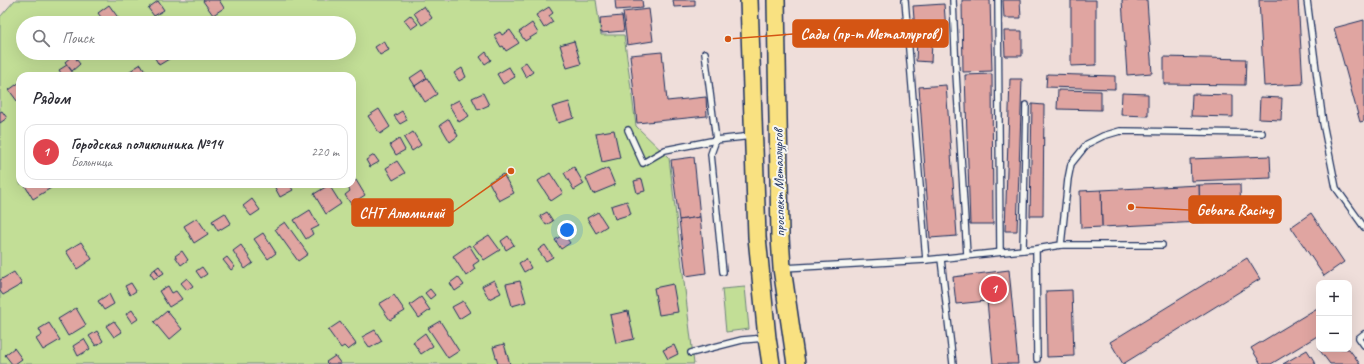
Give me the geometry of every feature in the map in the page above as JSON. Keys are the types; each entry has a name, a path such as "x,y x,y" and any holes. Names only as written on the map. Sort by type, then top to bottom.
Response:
{"main road":[{"name":"проспект Металлургов","path":"749,0 757,237 771,364"},
{"name":"проспект Металлургов","path":"776,0 780,235 782,268 796,364"}],"lane":[{"path":"905,0 926,260"},
{"path":"953,0 967,255"},
{"path":"998,0 1000,252"},
{"path":"1307,0 1323,123 1336,188 1364,227"},
{"path":"705,53 716,140 711,154 723,272"},
{"path":"1022,250 1026,105"},
{"path":"628,130 643,163 665,150 716,140 754,136"},
{"path":"1061,245 1068,179 1072,164 1087,144 1103,136 1120,131 1262,132"},
{"path":"782,268 941,259 1061,245 1162,245"},
{"path":"1036,249 1037,359"},
{"path":"941,259 953,364"},
{"path":"1364,334 1359,338 1364,345"},
{"path":"691,353 742,340 767,338"}],"green space":[{"path":"15,0 596,0 601,35 624,35 636,126 669,158 694,364 0,364 0,17"},
{"path":"745,287 749,329 726,332 722,289"}],"building":[{"path":"219,0 224,8 213,15 203,1"},
{"path":"615,0 642,0 643,8 616,10"},
{"path":"673,0 695,0 695,6 674,7"},
{"path":"962,0 990,0 992,71 963,72"},
{"path":"1003,0 1020,0 1021,18 1004,18"},
{"path":"1071,0 1096,0 1096,65 1071,66"},
{"path":"1122,0 1147,0 1152,73 1127,75"},
{"path":"1259,0 1298,0 1303,84 1264,86"},
{"path":"158,1 164,10 154,16 148,8"},
{"path":"944,4 946,30 915,32 913,6"},
{"path":"109,5 117,16 100,16 98,13"},
{"path":"424,6 432,18 422,25 414,13"},
{"path":"549,7 553,13 549,16 553,22 544,28 536,15"},
{"path":"649,9 653,41 627,45 623,12"},
{"path":"410,15 418,24 411,29 404,20"},
{"path":"622,16 624,31 601,33 600,18"},
{"path":"1364,20 1364,121 1360,122 1334,28"},
{"path":"532,23 538,33 525,41 519,32"},
{"path":"510,30 519,43 506,51 503,46 501,47 494,35 500,32 502,35"},
{"path":"1004,31 1022,31 1022,56 1005,56"},
{"path":"917,40 932,41 931,62 916,61"},
{"path":"384,41 389,50 380,55 375,47"},
{"path":"574,41 581,64 567,68 560,45"},
{"path":"486,52 491,60 485,64 480,57"},
{"path":"662,52 667,101 706,97 707,116 637,123 630,55"},
{"path":"1164,57 1246,59 1245,85 1164,84"},
{"path":"67,60 77,60 80,64 72,71 65,62"},
{"path":"156,60 167,60 159,65"},
{"path":"526,62 533,72 526,77 520,66"},
{"path":"141,64 146,72 131,72"},
{"path":"67,65 72,72 60,72 59,70"},
{"path":"509,67 515,77 503,84 497,74"},
{"path":"462,68 466,77 459,81 454,73"},
{"path":"422,70 427,78 415,86 410,78"},
{"path":"992,74 993,224 970,224 965,75"},
{"path":"1047,74 1115,76 1115,89 1046,87"},
{"path":"427,78 437,94 425,102 415,86"},
{"path":"1010,79 1022,79 1017,231 1005,231"},
{"path":"16,85 16,100 9,90"},
{"path":"946,85 957,236 930,238 919,87"},
{"path":"1058,90 1101,91 1101,110 1057,109"},
{"path":"483,93 489,105 478,110 472,98"},
{"path":"1122,93 1148,94 1148,116 1121,115"},
{"path":"1192,94 1233,95 1233,117 1191,116"},
{"path":"1260,97 1282,98 1281,120 1259,119"},
{"path":"459,100 469,116 459,122 449,105"},
{"path":"569,102 574,118 558,123 552,107"},
{"path":"1032,104 1044,105 1043,216 1030,216"},
{"path":"379,109 390,127 380,134 368,116"},
{"path":"2,111 7,118 0,123 0,112"},
{"path":"402,111 407,120 400,124 394,116"},
{"path":"449,119 458,136 450,142 440,125"},
{"path":"614,130 620,158 602,162 596,133"},
{"path":"413,132 421,145 412,151 404,138"},
{"path":"399,139 405,150 396,155 390,145"},
{"path":"374,155 379,162 370,167 366,160"},
{"path":"1270,156 1271,178 1191,181 1190,159"},
{"path":"694,157 700,217 679,220 671,160"},
{"path":"397,161 405,173 393,180 386,168"},
{"path":"574,167 584,184 574,190 564,173"},
{"path":"608,168 615,185 593,194 586,178"},
{"path":"550,173 563,193 551,201 538,181"},
{"path":"503,174 514,193 499,201 489,182"},
{"path":"642,179 645,191 637,193 634,181"},
{"path":"356,180 365,195 351,204 345,195 350,191 348,188 356,188"},
{"path":"1240,184 1241,221 1200,222 1199,185"},
{"path":"1199,185 1200,222 1102,227 1101,190"},
{"path":"26,188 51,188 33,199"},
{"path":"275,188 292,188 293,190 280,197"},
{"path":"324,188 331,188 341,204 326,214 314,194"},
{"path":"1101,190 1102,227 1081,228 1080,191"},
{"path":"252,199 260,210 251,216 243,206"},
{"path":"627,201 631,214 615,219 611,206"},
{"path":"310,210 319,226 311,230 313,234 306,239 294,220"},
{"path":"547,212 553,221 546,225 540,216"},
{"path":"598,212 607,226 596,233 587,218"},
{"path":"225,213 231,223 218,231 212,221"},
{"path":"1311,213 1344,262 1324,276 1291,227"},
{"path":"700,217 706,273 686,276 679,220"},
{"path":"197,218 208,234 194,243 184,226"},
{"path":"285,222 308,254 298,261 275,229"},
{"path":"263,233 276,253 268,259 254,239"},
{"path":"564,234 570,243 561,249 555,240"},
{"path":"489,235 500,250 484,260 473,245"},
{"path":"508,236 514,245 506,250 501,241"},
{"path":"81,242 92,259 77,269 66,251"},
{"path":"241,245 253,263 245,269 233,251"},
{"path":"469,245 479,261 473,265 475,269 466,276 453,256"},
{"path":"545,245 553,257 546,261 538,250"},
{"path":"182,251 188,260 181,265 175,256"},
{"path":"227,257 235,267 231,270 223,260"},
{"path":"1247,258 1260,279 1123,364 1110,342"},
{"path":"526,259 531,268 524,272 519,263"},
{"path":"159,266 164,273 159,276 155,269"},
{"path":"202,267 207,274 201,278 196,271"},
{"path":"155,269 159,276 154,279 150,273"},
{"path":"1009,270 1018,364 993,364 987,301 956,304 953,277"},
{"path":"14,272 22,284 3,295 0,291 0,280"},
{"path":"458,277 464,285 455,291 450,283"},
{"path":"187,278 193,286 187,290 181,283"},
{"path":"494,280 501,293 489,299 482,286"},
{"path":"520,281 526,302 512,306 506,284"},
{"path":"131,283 136,291 130,295 125,286"},
{"path":"673,284 678,312 659,315 654,288"},
{"path":"168,286 172,293 176,291 182,299 169,307 159,291"},
{"path":"430,289 435,295 430,299 425,293"},
{"path":"1072,290 1074,356 1047,357 1046,291"},
{"path":"109,294 114,304 104,310 98,301"},
{"path":"394,295 405,311 390,320 379,304"},
{"path":"421,297 430,310 419,318 410,305"},
{"path":"463,301 470,312 459,319 452,307"},
{"path":"76,308 86,325 68,336 58,319"},
{"path":"1316,309 1316,337 1271,364 1261,364 1251,348"},
{"path":"132,310 138,319 132,323 126,314"},
{"path":"167,311 182,329 169,340 154,322"},
{"path":"628,311 634,339 616,343 610,315"},
{"path":"114,321 122,332 114,337 106,326"},
{"path":"440,321 459,351 448,358 428,328"},
{"path":"340,322 356,344 348,350 344,346 341,348 328,330"},
{"path":"49,323 60,340 43,350 36,339 42,335 39,329"},
{"path":"375,330 382,341 370,348 362,337"},
{"path":"97,331 103,341 96,346 89,336"},
{"path":"425,333 433,346 421,354 413,342"},
{"path":"84,339 90,349 78,356 73,346"},
{"path":"504,344 510,364 498,364 493,347"},
{"path":"674,345 678,354 668,359 663,350"},
{"path":"14,348 22,359 15,364 12,364 5,355"},
{"path":"1307,350 1316,364 1283,364"},
{"path":"1321,352 1351,352 1360,364 1330,364"},
{"path":"335,356 341,364 328,364 326,362"}],"place":[{"name":"Сады (пр-т Металлургов)","path":"728,39"},
{"name":"СНТ Алюминий","path":"511,171"},
{"name":"Gebara Racing","path":"1131,207"},
{"name":"Городская поликлиника №14","path":"994,289"}]}
